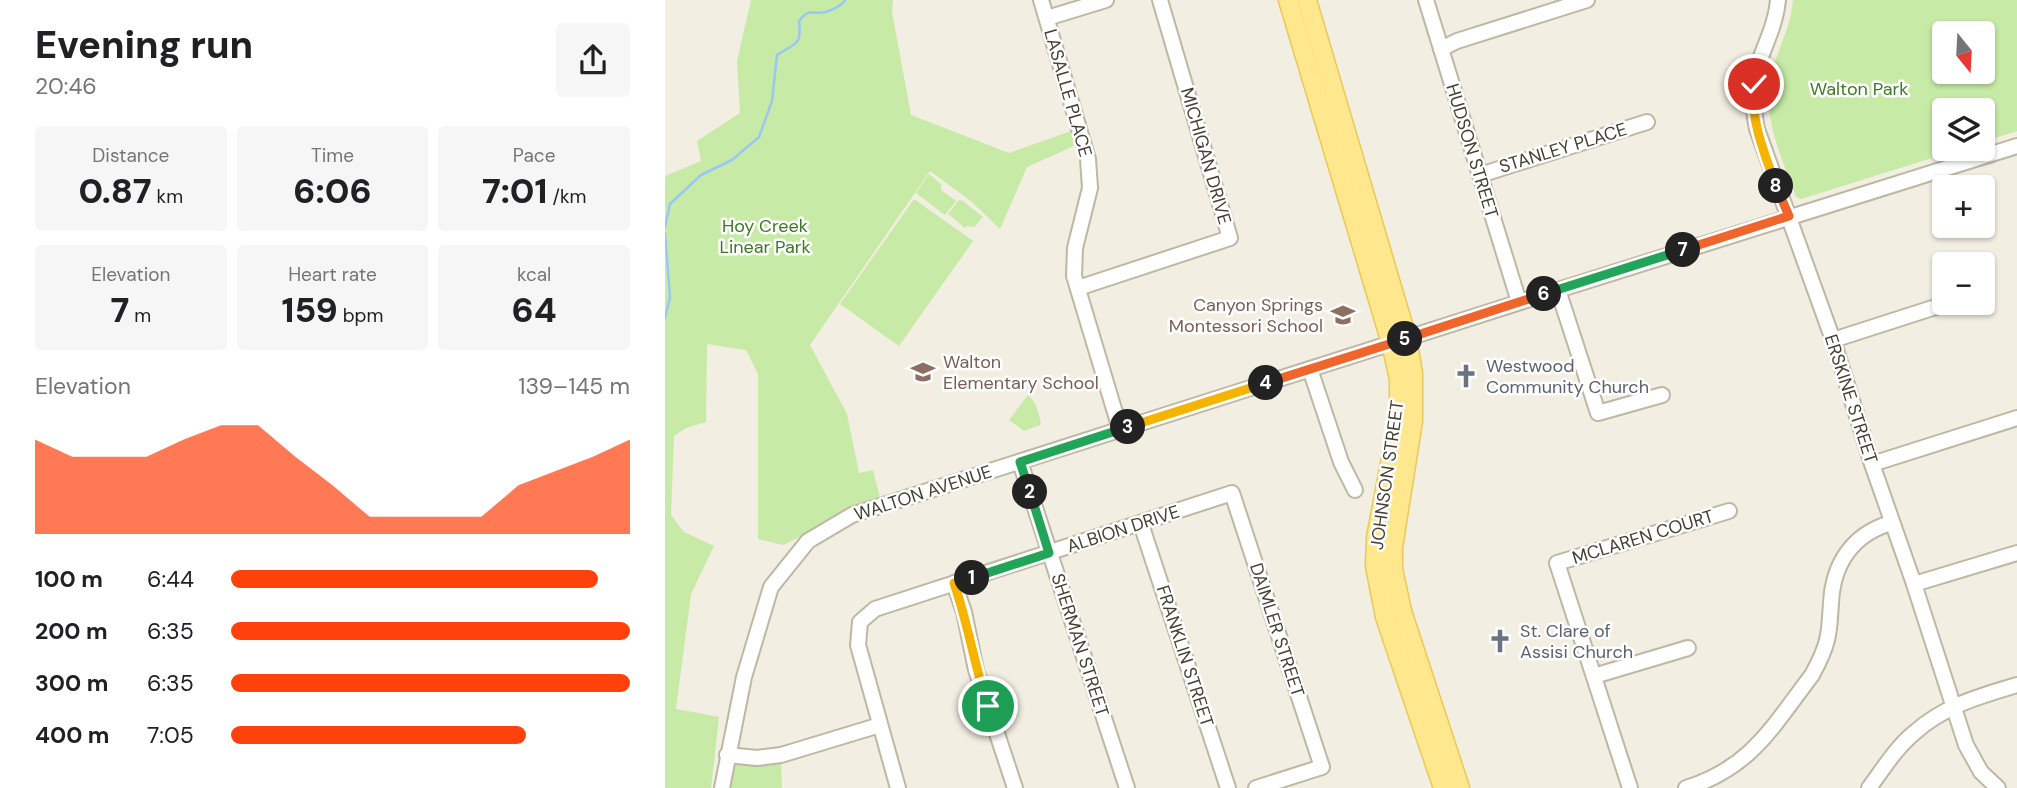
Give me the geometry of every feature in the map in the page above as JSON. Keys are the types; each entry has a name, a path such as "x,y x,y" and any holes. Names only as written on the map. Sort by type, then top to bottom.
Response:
{"main road":[{"name":"JOHNSON STREET","path":"1288,0 1399,341 1413,373 1413,421 1393,547 1393,569 1402,611 1460,788"},
{"name":"JOHNSON STREET","path":"1307,0 1399,341 1399,415 1376,538 1375,566 1385,617 1443,788"}],"street":[{"name":"LASALLE PLACE","path":"1041,0 1090,172 1088,202 1075,248 1074,276 1121,429"},
{"path":"1047,18 1106,0"},
{"name":"MICHIGAN DRIVE","path":"1078,288 1230,238 1160,0"},
{"name":"HUDSON STREET","path":"1426,0 1519,302"},
{"path":"1441,49 1457,41 1587,0"},
{"name":"ERSKINE STREET","path":"1778,0 1771,33 1757,69 1753,97 1757,129 1833,340 1871,464 1914,584 1966,745 1981,772 1998,788"},
{"name":"STANLEY PLACE","path":"1480,175 1647,122"},
{"name":"WALTON AVENUE","path":"722,788 744,677 771,587 808,541 852,515 1789,216 2017,146"},
{"path":"1558,290 1598,413 1661,395"},
{"path":"1833,340 1932,308"},
{"path":"1310,369 1341,462 1356,490"},
{"path":"1871,464 2017,418"},
{"name":"SHERMAN STREET","path":"1020,462 1127,788"},
{"name":"ALBION DRIVE","path":"898,788 858,645 860,622 875,610 1232,493"},
{"name":"DAIMLER STREET","path":"1232,493 1322,767 1257,788"},
{"name":"MCLAREN COURT","path":"1594,676 1557,563 1729,511"},
{"path":"1686,788 1711,779 1742,761 1754,750 1804,686 1825,649 1833,582 1845,554 1861,537 1892,523"},
{"name":"FRANKLIN STREET","path":"1141,524 1228,788"},
{"path":"1914,584 2017,552"},
{"path":"954,583 964,612 976,670 1015,788"},
{"path":"1630,788 1594,676 1688,648"},
{"path":"1868,788 1912,734 1933,718 1953,706 2017,685"},
{"path":"727,755 757,758 781,755 880,725"}],"green space":[{"name":"Hoy Creek Linear Park","path":"751,0 893,0 892,12 911,115 1009,153 1071,131 1076,145 1027,167 1000,229 972,202 930,171 810,345 847,414 859,473 873,470 880,498 783,545 758,539 758,374 746,350 707,344 706,422 686,428 674,436 671,515 684,532 714,546 691,594 676,709 719,717 711,788 665,788 665,176 701,161 697,141 740,113 737,61"},
{"name":"Walton Park","path":"1793,0 2017,0 2017,131 1995,138 1995,98 1932,98 1932,158 1801,199 1796,197 1779,152 1769,105 1771,74 1787,28"},
{"path":"929,174 941,184 941,190 956,201 945,215 916,193"},
{"path":"914,199 973,241 899,346 840,304"},
{"path":"959,200 983,217 974,227 965,228 948,214"},
{"path":"1028,395 1035,403 1041,422 1040,425 1024,431 1009,420"},
{"path":"734,764 781,764 782,788 731,788"}],"waterway":[{"path":"665,227 670,204 701,175 732,160 759,137 772,101 777,55 798,39 799,21 808,13 831,10 845,0"},
{"path":"665,233 670,297 665,318"}],"place":[{"name":"Canyon Springs Montessori School","path":"1343,315"},
{"name":"Walton Elementary School","path":"923,372"},
{"name":"Westwood Community Church","path":"1466,376"},
{"name":"St. Clare of Assisi Church","path":"1500,641"}],"route":[{"path":"988,706 954,583 1049,553 1020,462 1789,216 1781,201 1757,129 1754,84"}]}
